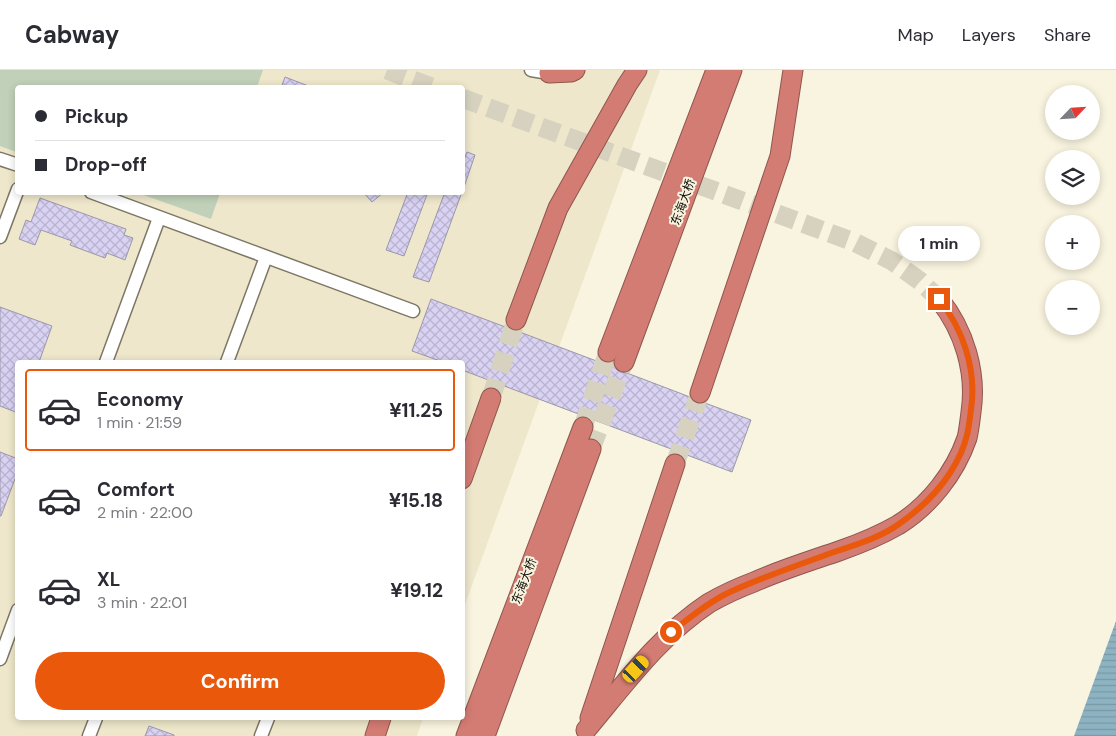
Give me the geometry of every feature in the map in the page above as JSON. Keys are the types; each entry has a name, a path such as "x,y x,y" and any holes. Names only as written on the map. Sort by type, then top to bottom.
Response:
{"highway":[{"path":"549,73 571,72 575,70"},
{"path":"516,320 558,208 637,70"},
{"name":"东海大桥","path":"716,70 616,357 732,70"},
{"path":"700,393 780,156 793,70"},
{"path":"585,733 636,669 671,632 709,604 746,585 867,541 898,525 924,505 942,484 956,463 967,437 972,403 972,378 966,350 958,327 939,299"},
{"path":"465,471 491,398"},
{"name":"东海大桥","path":"466,736 583,427"},
{"name":"东海大桥","path":"485,736 591,449"},
{"path":"585,733 675,464"},
{"path":"375,736 380,720"}],"street":[{"path":"530,70 549,73"},
{"path":"0,159 15,164"},
{"path":"0,237 16,195"},
{"path":"99,195 413,312"},
{"path":"107,360 159,218"},
{"path":"228,360 266,257"},
{"path":"0,659 15,618"},
{"path":"89,736 95,720"},
{"path":"261,736 267,720"}],"shaded area":[{"path":"0,70 660,70 465,605 465,360 15,360 15,720 422,720 417,736 0,736"}],"green space":[{"path":"0,70 263,70 258,85 15,85 15,152 0,146"},
{"path":"144,195 219,195 211,219"}],"water":[{"path":"1116,621 1116,736 1074,736"}],"building":[{"path":"285,77 306,85 282,85"},
{"path":"467,152 475,155 465,184 465,157"},
{"path":"366,195 380,195 372,202"},
{"path":"407,195 427,195 404,256 386,250"},
{"path":"444,195 461,195 429,282 413,277"},
{"path":"40,198 126,229 124,235 133,238 125,260 107,253 105,258 70,245 72,241 41,230 35,245 19,239 26,220 31,222"},
{"path":"431,299 690,397 696,403 705,403 751,420 732,472 465,371 465,360 437,360 412,351"},
{"path":"0,307 52,326 40,360 15,360 15,412 0,406"},
{"path":"0,452 15,458 15,479 0,516"},
{"path":"149,726 174,735 174,736 145,736"}],"tunnel":[{"path":"387,70 426,85"},
{"path":"465,99 854,242 892,261 920,281 939,299"},
{"path":"491,398 516,320"},
{"path":"583,427 608,352"},
{"path":"591,449 624,362"},
{"path":"675,464 700,393"}],"route":[{"path":"671,632 709,604 728,593 867,541 898,525 924,505 942,484 956,463 967,437 972,403 972,378 966,350 958,327 939,299"}]}
